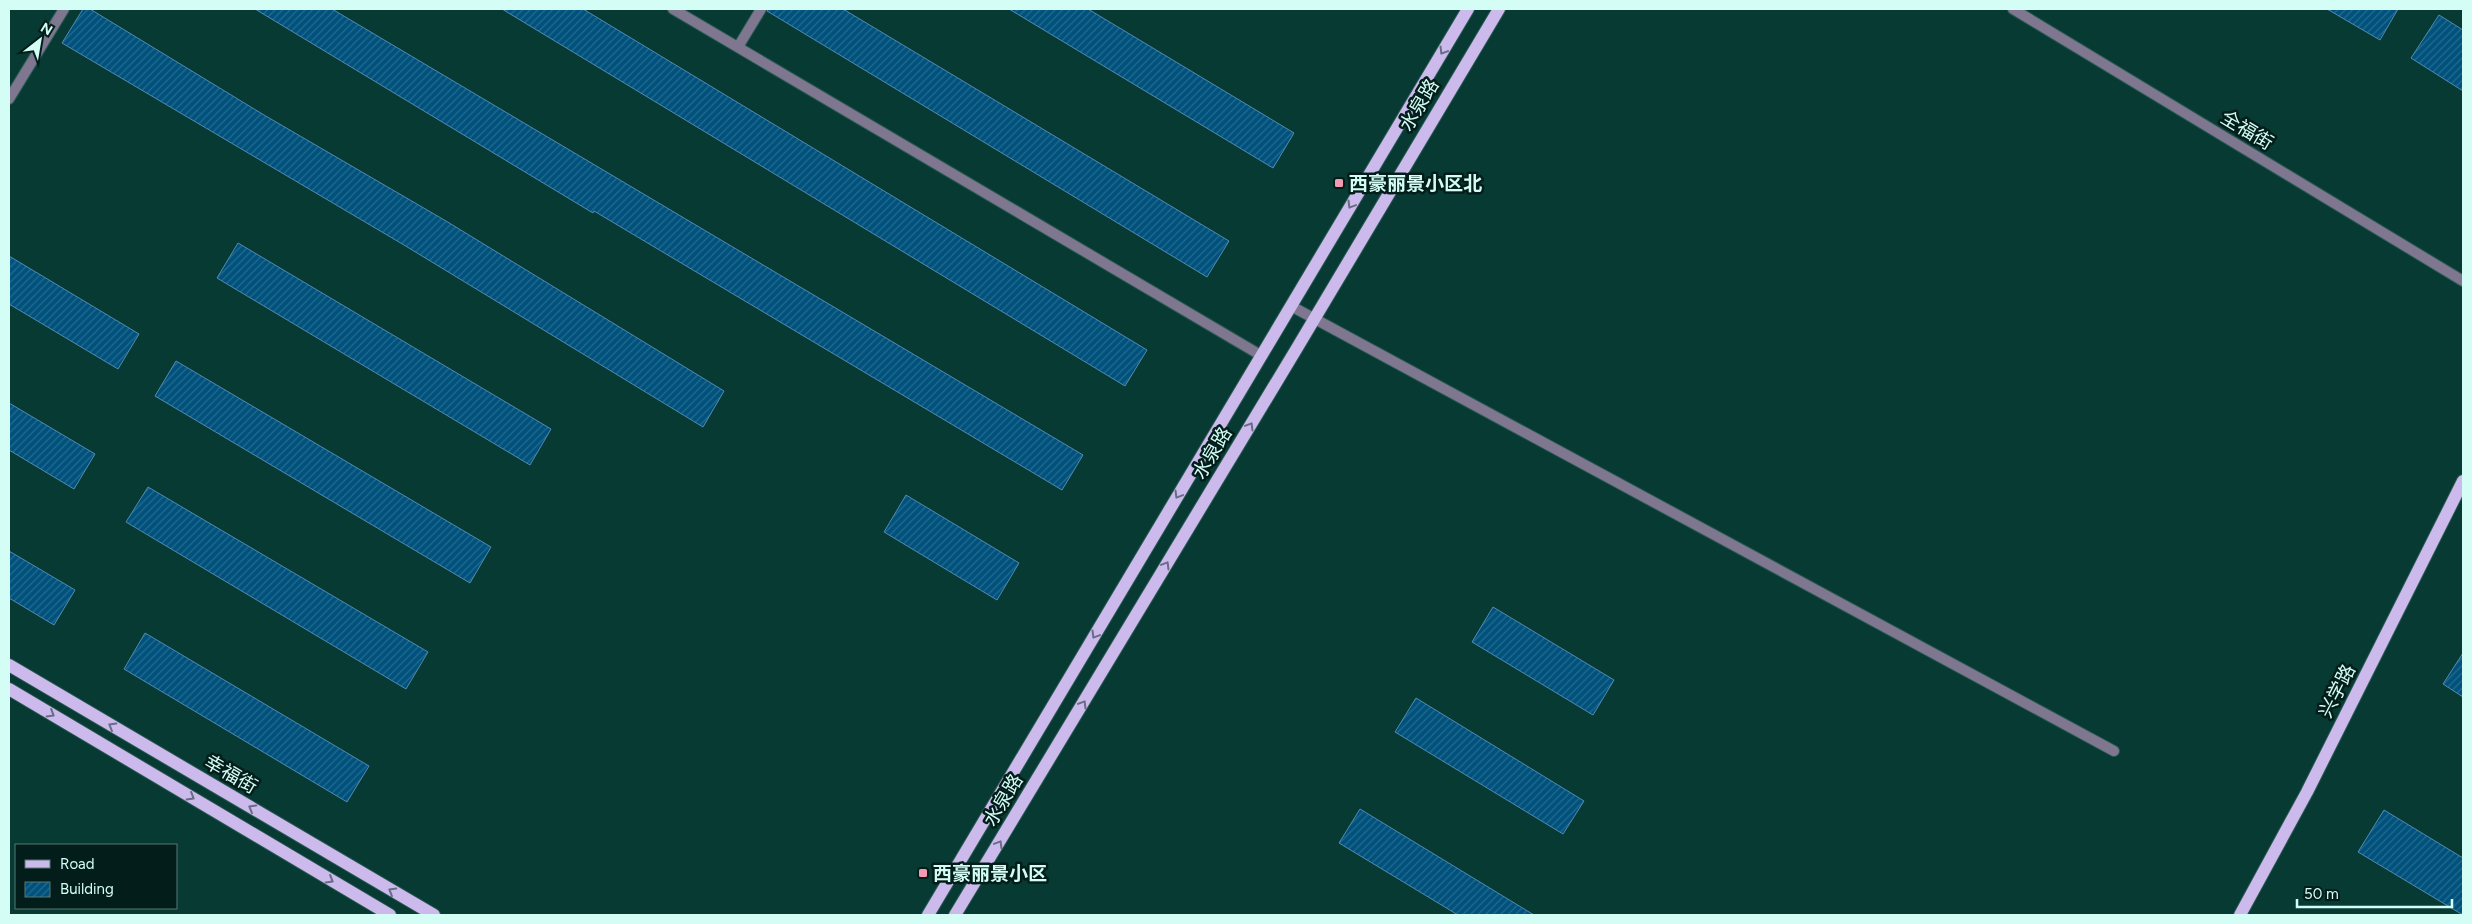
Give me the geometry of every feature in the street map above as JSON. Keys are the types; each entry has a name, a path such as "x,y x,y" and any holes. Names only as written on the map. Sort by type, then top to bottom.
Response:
{"main road":[{"name":"水泉路","path":"928,915 1468,9"},
{"name":"水泉路","path":"955,915 1315,319 1498,9"},
{"name":"兴学路","path":"2240,915 2308,792 2463,481"},
{"name":"幸福街","path":"9,665 434,915"},
{"path":"9,689 390,915"}],"street":[{"path":"9,99 64,9"},
{"path":"673,9 1262,356"},
{"path":"738,47 761,9"},
{"name":"全福街","path":"2013,9 2463,281"},
{"path":"1291,306 2114,751"}],"building":[{"path":"83,9 90,9 264,115 446,221 724,391 703,427 404,245 62,43"},
{"path":"255,9 332,9 1083,455 1062,490 594,211 593,213"},
{"path":"502,9 583,9 1147,350 1125,386"},
{"path":"768,9 843,9 1229,241 1207,277 767,11"},
{"path":"1009,9 1088,9 1294,133 1273,168"},
{"path":"2327,9 2398,9 2380,40"},
{"path":"2439,15 2463,30 2463,91 2411,58"},
{"path":"238,243 551,429 530,465 217,278"},
{"path":"9,256 139,334 118,369 9,304"},
{"path":"176,361 491,547 470,583 155,396"},
{"path":"9,403 95,454 74,489 9,450"},
{"path":"148,487 428,652 406,689 126,522"},
{"path":"906,495 1019,563 997,600 884,532"},
{"path":"9,551 75,590 54,625 9,598"},
{"path":"1493,607 1614,680 1593,715 1472,642"},
{"path":"145,633 369,766 347,802 124,669"},
{"path":"2463,653 2463,697 2443,684"},
{"path":"1416,698 1584,801 1563,834 1395,732"},
{"path":"1360,809 1534,915 1458,915 1339,843"},
{"path":"2384,810 2463,858 2463,915 2358,852"}],"place":[{"name":"西豪丽景小区北","path":"1339,183"},
{"name":"西豪丽景小区","path":"923,873"}]}
